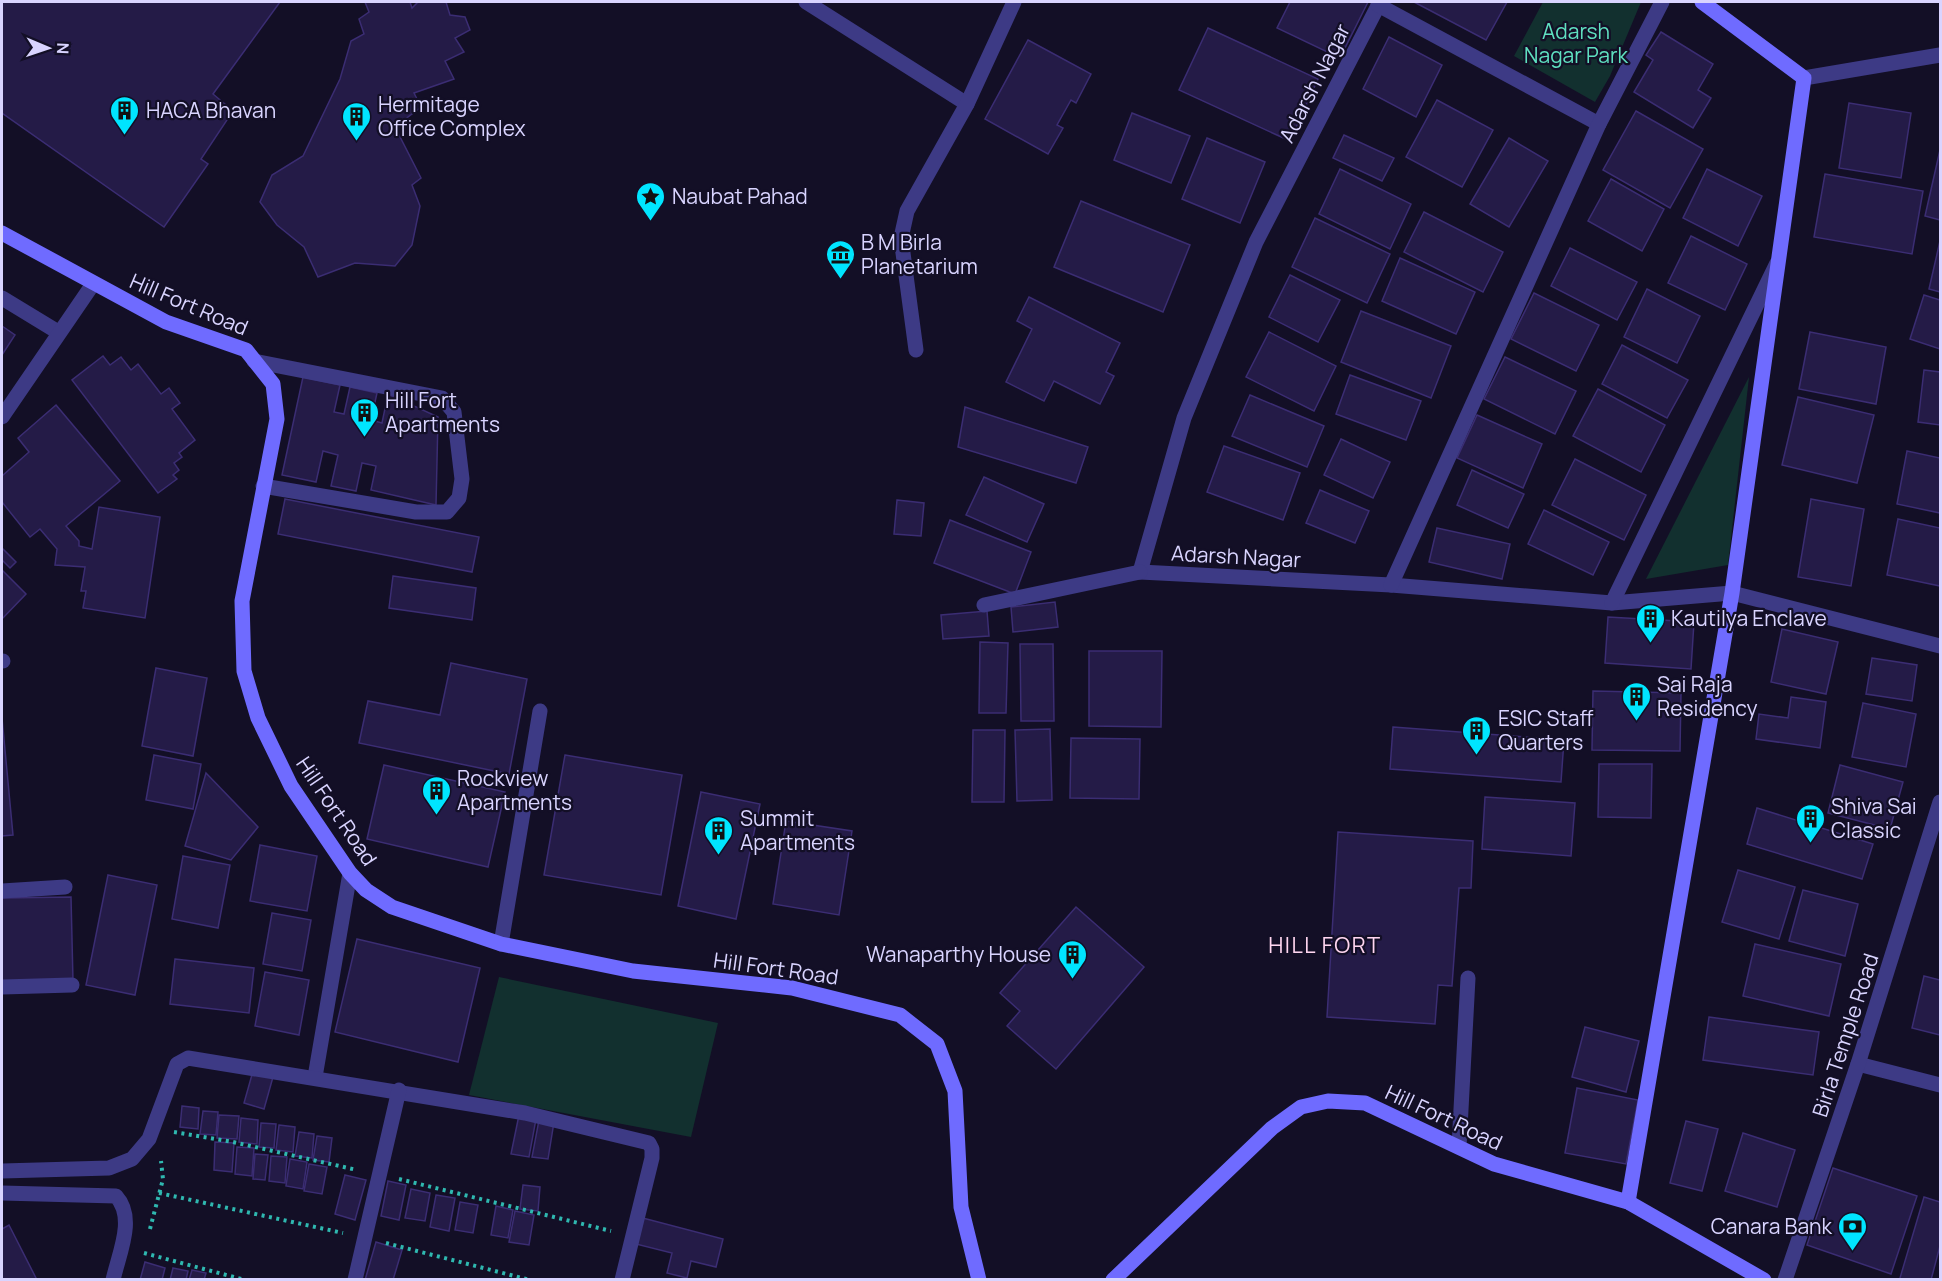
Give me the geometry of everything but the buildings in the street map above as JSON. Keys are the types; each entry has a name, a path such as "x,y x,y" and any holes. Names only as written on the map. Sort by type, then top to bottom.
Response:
{"main road":[{"path":"1628,1202 1732,593 1804,78 1702,2"},
{"name":"Hill Fort Road","path":"2,233 93,284 166,321 246,350 273,384 277,419 242,601 244,671 258,718 291,786 350,873 366,890 392,906 501,944 633,970 792,988 900,1015 937,1044 955,1091 962,1207 979,1280"},
{"name":"Hill Fort Road","path":"1113,1280 1272,1128 1301,1107 1328,1101 1365,1103 1494,1164 1628,1202 1764,1280"}],"street":[{"path":"806,2 967,104"},
{"path":"916,350 901,238 907,211 967,104 1014,2"},
{"path":"1390,585 1599,124 1662,2"},
{"path":"1379,3 1599,124"},
{"name":"Adarsh Nagar","path":"1379,3 1256,242 1184,418 1140,572 1390,585 1612,603 1732,593 1941,646"},
{"path":"1804,78 1941,55"},
{"path":"1612,603 1778,260"},
{"path":"2,417 93,284"},
{"path":"2,298 58,333"},
{"path":"254,361 442,398 454,412 462,479 459,498 447,512 416,512 263,486"},
{"path":"984,605 1140,572"},
{"path":"501,944 540,711"},
{"name":"Birla Temple Road","path":"1785,1280 1858,1064 1941,802"},
{"path":"315,1077 350,873"},
{"path":"2,891 65,887"},
{"path":"1459,1147 1468,978"},
{"path":"2,987 72,985"},
{"path":"2,1171 109,1168 132,1159 149,1139 177,1064 188,1058 399,1090 525,1113 649,1143 652,1158 622,1280"},
{"path":"1858,1064 1941,1085"},
{"path":"355,1280 399,1090"},
{"path":"2,1193 116,1196 124,1205 127,1217 113,1280"}],"path":[{"path":"149,1139 161,1161 163,1179 149,1233"},
{"path":"141,1262 146,1243"},
{"path":"144,1253 245,1280"}],"green space":[{"name":"Adarsh Nagar Park","path":"1543,2 1641,2 1610,76 1595,102 1514,56"},
{"path":"1749,377 1728,565 1646,579"},
{"path":"499,977 718,1023 691,1137 469,1095"}],"place":[{"name":"HACA Bhavan","path":"125,136"},
{"name":"Hermitage Office Complex","path":"357,142"},
{"name":"Naubat Pahad","path":"651,222"},
{"name":"B M Birla Planetarium","path":"840,280"},
{"name":"Hill Fort Apartments","path":"364,438"},
{"name":"Kautilya Enclave","path":"1650,644"},
{"name":"Sai Raja Residency","path":"1636,722"},
{"name":"ESIC Staff Quarters","path":"1477,756"},
{"name":"Rockview Apartments","path":"436,816"},
{"name":"Shiva Sai Classic","path":"1810,844"},
{"name":"Summit Apartments","path":"719,856"},
{"name":"Wanaparthy House","path":"1072,980"},
{"name":"Canara Bank","path":"1853,1252"}],"district":[{"name":"HILL FORT","path":"1325,945"}]}
